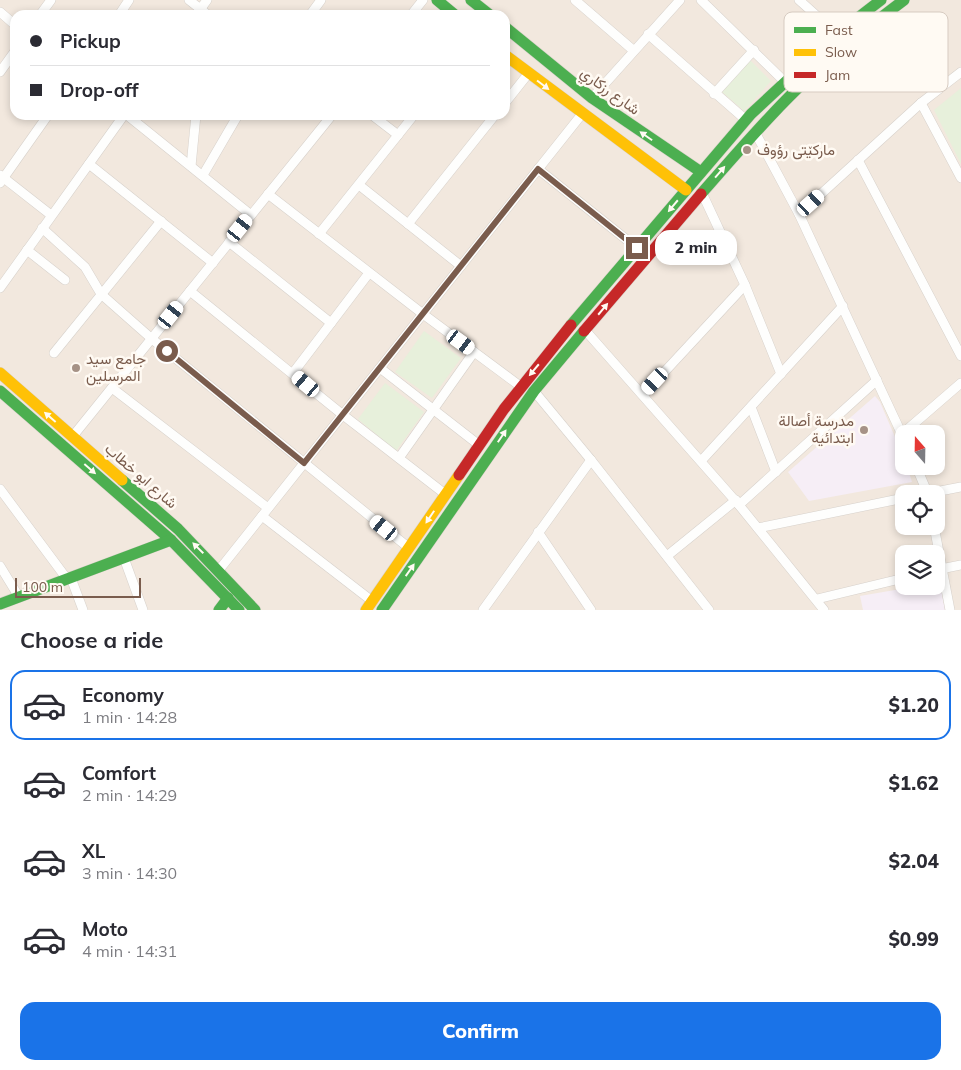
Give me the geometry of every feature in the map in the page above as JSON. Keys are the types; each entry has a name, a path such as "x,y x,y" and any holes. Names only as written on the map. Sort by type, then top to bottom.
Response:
{"street":[{"path":"415,10 423,0"},
{"path":"437,0 450,10"},
{"path":"471,0 484,10"},
{"path":"575,0 634,50"},
{"path":"701,0 784,81"},
{"path":"798,0 812,12"},
{"path":"865,12 881,0"},
{"path":"889,12 904,0"},
{"path":"592,98 677,1"},
{"path":"0,12 10,20"},
{"name":"شارع رزكاري","path":"510,32 592,98 701,172"},
{"path":"648,34 714,94 746,120"},
{"path":"714,94 754,50"},
{"path":"0,72 10,57"},
{"path":"510,59 686,190"},
{"path":"948,82 961,72"},
{"path":"510,97 528,74"},
{"path":"262,516 369,606 520,386 746,120 784,83"},
{"path":"382,610 534,391 755,132 795,92"},
{"path":"799,214 921,102 934,92"},
{"path":"766,100 776,110"},
{"path":"921,102 961,178"},
{"path":"219,570 582,114"},
{"path":"44,120 1,178 51,215"},
{"path":"0,288 51,215 122,120"},
{"path":"132,120 251,215"},
{"path":"191,166 196,120"},
{"path":"203,176 234,120"},
{"path":"73,436 328,120"},
{"path":"379,120 398,134"},
{"path":"319,234 410,120"},
{"path":"408,224 491,120"},
{"path":"755,132 799,214 898,425"},
{"path":"653,166 665,149"},
{"path":"858,160 961,356"},
{"path":"89,164 213,263"},
{"path":"538,169 637,248"},
{"path":"358,185 461,266"},
{"path":"702,193 745,285 781,374"},
{"path":"268,194 369,273 520,386"},
{"path":"54,353 161,221"},
{"path":"42,228 85,267 101,294 409,548"},
{"path":"229,242 331,323"},
{"path":"27,250 65,280"},
{"path":"293,373 369,273"},
{"path":"643,395 745,285"},
{"path":"190,291 343,415 445,494"},
{"path":"701,461 843,306"},
{"path":"585,330 738,502 817,598 824,610"},
{"path":"550,350 560,359"},
{"path":"400,458 474,352"},
{"path":"380,368 479,445"},
{"name":"شارع ابو خطاب","path":"0,373 178,529 255,610"},
{"path":"667,556 776,472 878,380"},
{"path":"915,425 961,383"},
{"path":"112,388 268,508"},
{"name":"شارع ابو خطاب","path":"0,391 171,540 239,610"},
{"path":"534,391 709,610"},
{"path":"751,407 776,472"},
{"path":"483,610 591,460"},
{"path":"945,490 961,486"},
{"path":"1,493 69,579 83,610"},
{"path":"758,528 895,500"},
{"path":"538,532 591,610"},
{"path":"5,605 19,597 171,540"},
{"path":"124,558 144,610"},
{"path":"0,566 19,597"},
{"path":"945,569 961,566"},
{"path":"817,598 895,580"},
{"path":"945,592 950,610"},
{"path":"219,610 228,598"}],"shaded area":[{"path":"0,0 961,0 961,610 0,610"},
{"name":"مدرسة أصالة ابتدائية","path":"875,396 880,402 895,437 895,475 910,475 912,482 809,501 788,472"},
{"path":"895,590 895,595 942,595 945,610 863,610 860,596"}],"green space":[{"path":"750,60 771,81 744,111 721,91"},
{"path":"961,88 961,164 934,110"},
{"path":"424,331 461,358 432,398 395,372"},
{"path":"385,383 424,412 396,451 358,419"}],"traffic: fast":[{"path":"437,0 449,10"},
{"path":"471,0 484,10"},
{"path":"865,12 881,0"},
{"path":"889,12 904,0"},
{"path":"510,31 592,98 701,172"},
{"path":"571,325 751,114 784,83"},
{"path":"701,194 759,128 794,92"},
{"path":"382,610 534,391 584,331"},
{"path":"0,391 171,540 239,610"},
{"path":"122,480 178,529 255,610"},
{"path":"0,604 171,540"},
{"path":"219,610 228,598"}],"traffic: slow":[{"path":"510,59 686,190"},
{"path":"0,373 122,480"},
{"path":"366,610 459,475"}],"traffic: jam":[{"path":"584,331 701,194"},
{"path":"459,475 504,409 571,325"}],"place":[{"name":"ماركێتى رؤوف","path":"747,150"},
{"name":"جامع سيد المرسلين","path":"76,368"},
{"name":"مدرسة أصالة ابتدائية","path":"864,430"}],"route":[{"path":"167,351 304,463 538,169 637,248"}]}
